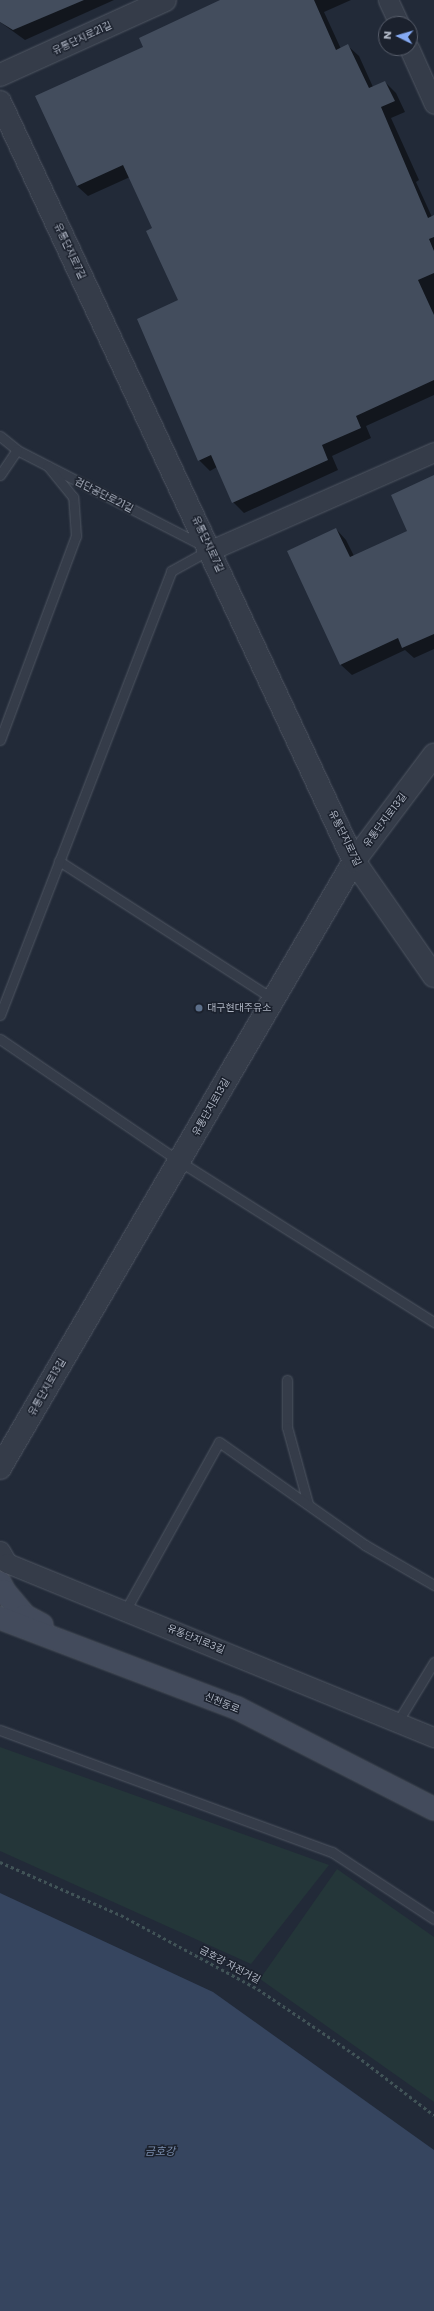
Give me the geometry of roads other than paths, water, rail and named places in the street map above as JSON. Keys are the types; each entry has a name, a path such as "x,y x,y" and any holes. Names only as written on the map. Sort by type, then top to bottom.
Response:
{"main road":[{"path":"0,1583 24,1616 94,1654"},
{"name":"신천동로","path":"0,1618 237,1708 434,1809"}],"street":[{"name":"유통단지로21길","path":"0,75 165,0"},
{"path":"388,0 395,16"},
{"path":"413,56 434,104"},
{"name":"유통단지로7길","path":"0,102 211,550 354,861 434,976"},
{"path":"211,550 434,452"},
{"name":"유통단지로13길","path":"0,1468 354,861 434,755"},
{"name":"유통단지로3길","path":"0,1551 7,1563 398,1721 434,1738"}],"lane":[{"name":"검단공단로21길","path":"0,436 17,450 211,550"},
{"path":"0,475 17,450"},
{"path":"0,740 76,536 73,497 48,466"},
{"path":"0,1015 171,571 211,550"},
{"path":"59,861 274,1000"},
{"path":"0,1039 179,1161 434,1322"},
{"path":"287,1380 287,1427 308,1504"},
{"path":"125,1611 219,1442 365,1545 434,1585"},
{"path":"398,1721 434,1662"},
{"path":"0,1730 332,1852 434,1919"}],"water":[{"name":"금호강","path":"0,1893 213,1992 434,2150 434,2311 0,2311"}],"place":[{"name":"대구현대주유소","path":"199,1008"}]}
